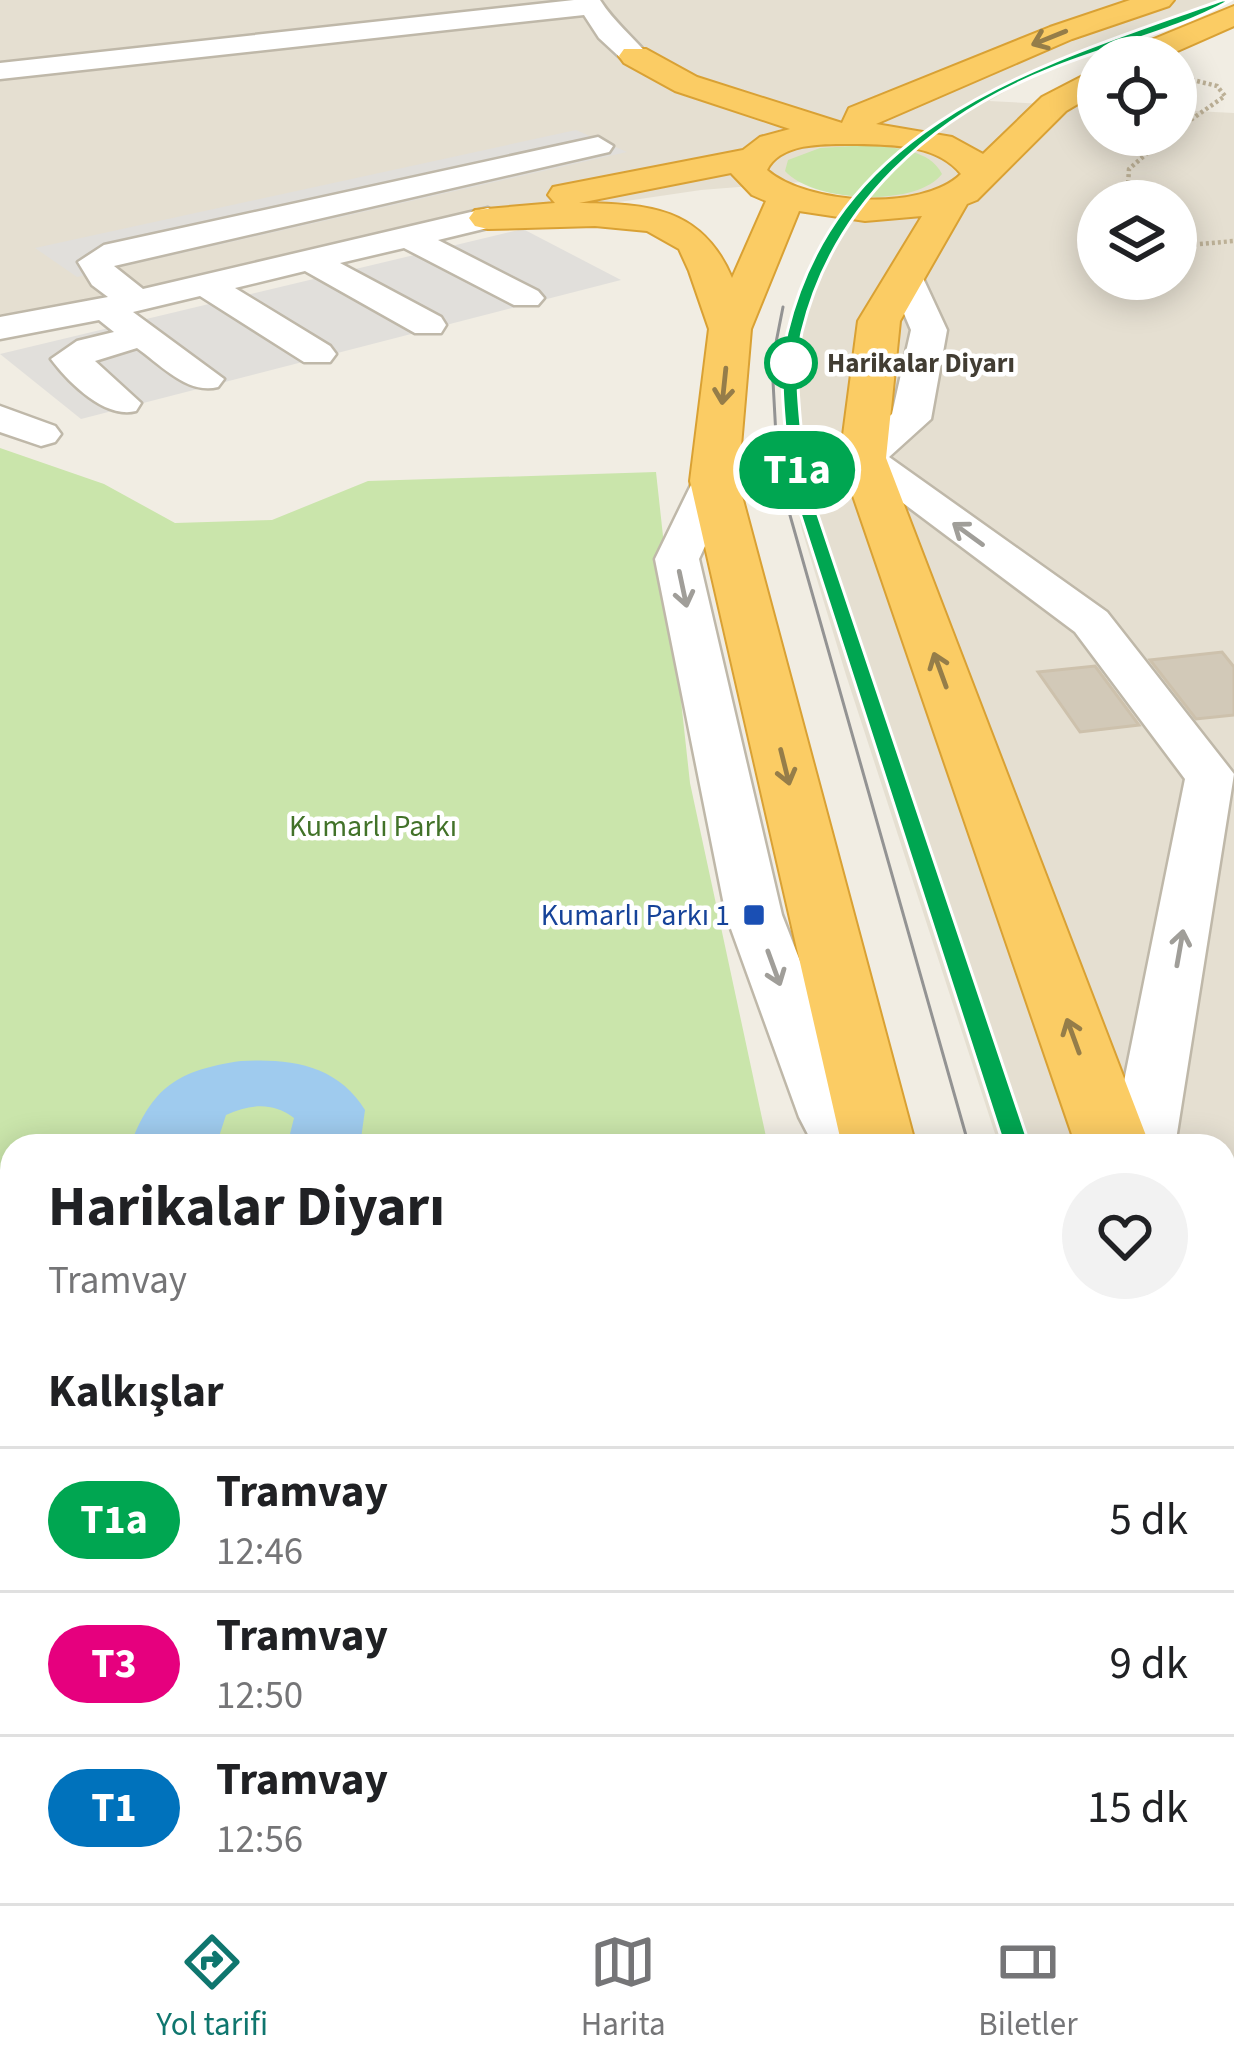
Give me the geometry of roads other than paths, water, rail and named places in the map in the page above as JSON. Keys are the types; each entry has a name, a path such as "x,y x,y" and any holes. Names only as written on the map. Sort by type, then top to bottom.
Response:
{"highway":[{"path":"848,134 861,115 1061,33 1159,0"},
{"path":"1186,36 1234,15"},
{"path":"634,56 698,88 848,134"},
{"path":"634,56 750,161 833,207 874,209 965,188"},
{"path":"1077,91 1054,104 965,188 905,276 879,321 863,458 1109,1134"},
{"path":"488,218 575,206 750,161 781,142 848,134 901,137 947,148 972,161 965,188"},
{"path":"750,161 714,481 876,1134"},
{"path":"488,218 607,216 677,230 693,241 730,328"}],"street":[{"path":"0,71 589,4 608,32 634,56"},
{"path":"205,379 128,315 95,262 116,252 598,146"},
{"path":"426,183 488,218"},
{"path":"0,328 128,315 206,285 488,218"},
{"path":"408,237 526,298"},
{"path":"309,260 428,325"},
{"path":"206,285 317,354"},
{"path":"122,403 70,359 90,349 128,315"},
{"path":"0,418 40,434"},
{"path":"863,458 1091,622 1211,778 1145,1134"},
{"path":"714,481 677,559 754,915 839,1134"}],"water":[{"path":"241,1061 277,1061 327,1074 365,1110 362,1134 290,1134 294,1118 261,1106 226,1115 220,1134 135,1134 158,1096 200,1070"}],"tram line":[{"path":"1013,1134 798,479 790,387 795,332 820,261 858,202 906,153 962,112 1024,78 1226,0"},
{"name":"T1a","path":"1013,1134 798,479 791,363 795,332 802,302 828,243 877,174 919,140 987,95 1042,68 1226,0"},
{"path":"783,307 772,363 778,473 966,1134"}],"place":[{"name":"Harikalar Diyarı","path":"791,363"},
{"name":"Kumarlı Parkı 1","path":"754,915"}],"park label":[{"name":"Kumarlı Parkı","path":"373,826"}]}
